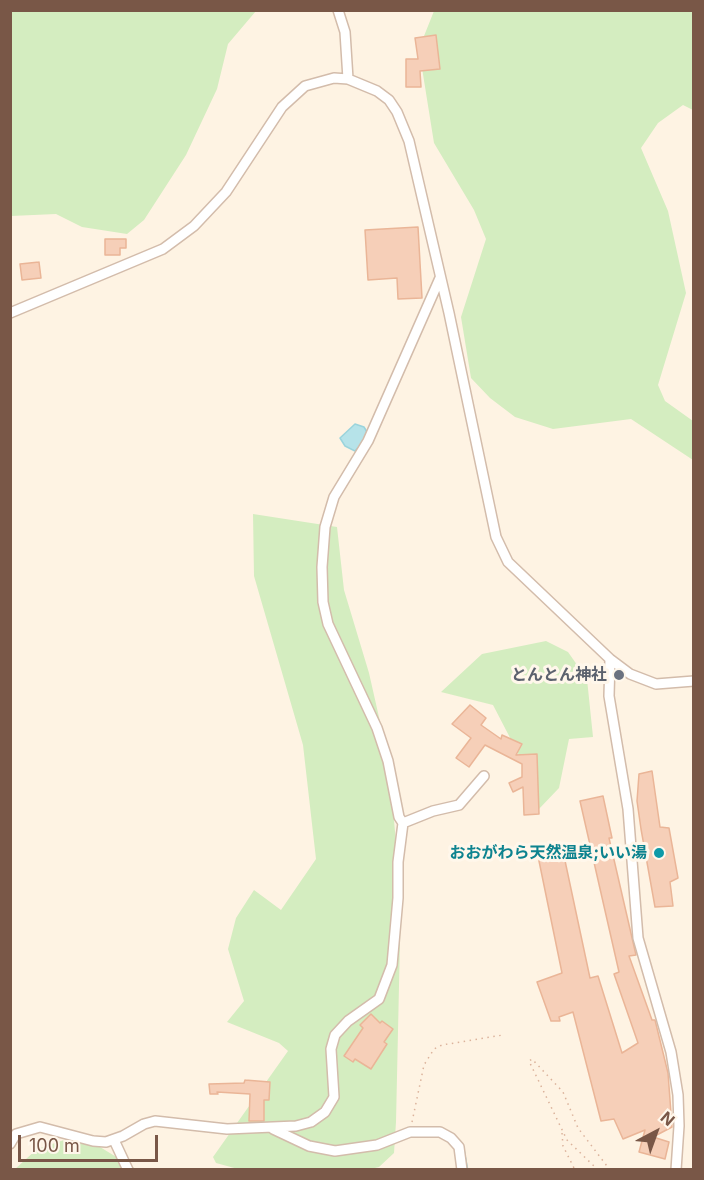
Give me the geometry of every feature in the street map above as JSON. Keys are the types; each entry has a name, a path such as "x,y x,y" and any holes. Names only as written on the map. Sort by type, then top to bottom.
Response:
{"street":[{"path":"338,10 345,32 348,79"},
{"path":"10,313 163,249 194,226 226,192 282,107 304,86 319,81 348,79 377,91 389,100 397,112 409,141 496,537 508,562 610,659 630,674 656,684 693,681"},
{"path":"10,1144 16,1134 40,1126 93,1141 114,1140 144,1124 155,1121 227,1129 273,1129 296,1126 325,1113 334,1097 331,1049 335,1035 348,1021 379,999 392,965 398,898 398,862 403,823 399,817 388,761 377,728 328,624 323,602 322,567 328,511 368,441 440,278"},
{"path":"610,659 609,696 628,809 638,938 671,1052 678,1095 676,1170"},
{"path":"403,823 433,811 459,805 484,777"},
{"path":"273,1129 309,1146 335,1151 376,1145 410,1131 440,1132 451,1138 459,1147 462,1170"},
{"path":"114,1140 128,1170"}],"path":[{"path":"410,1131 424,1065 434,1049 442,1045 503,1035"},
{"path":"598,1170 567,1140 562,1132 529,1061 532,1059 563,1092 578,1128 610,1170"},
{"path":"562,1132 563,1146 574,1170"}],"green space":[{"path":"11,10 256,11 228,44 217,89 186,155 144,220 127,234 82,227 56,214 11,216"},
{"path":"434,11 693,11 693,110 683,105 658,123 641,148 668,211 686,293 658,385 665,401 693,421 693,460 631,419 553,429 515,417 490,398 471,378 461,317 486,239 474,210 434,143 422,68 424,36"},
{"path":"253,514 337,527 344,590 369,673 388,757 401,895 396,1122 394,1153 379,1167 371,1169 238,1169 216,1163 213,1157 288,1051 279,1043 227,1022 244,1001 228,949 236,918 254,890 281,910 316,859 303,745 254,576"},
{"path":"546,641 568,652 587,679 593,737 569,739 559,788 538,810 533,782 493,705 441,692 482,654"},
{"path":"64,1140 100,1147 136,1169 14,1170 37,1149"}],"water":[{"path":"355,424 364,427 367,438 355,451 345,446 340,438"}],"building":[{"path":"436,35 440,69 420,71 421,87 406,87 406,59 418,59 415,38"},
{"path":"418,227 422,298 398,299 397,278 368,280 365,230"},
{"path":"105,239 126,239 126,248 120,248 120,255 105,255"},
{"path":"39,262 41,278 22,280 20,264"},
{"path":"470,705 486,718 481,725 501,739 502,735 522,744 516,755 537,754 539,814 524,815 523,787 513,792 509,783 522,777 522,764 485,745 469,767 456,758 471,738 452,724"},
{"name":"おおがわら天然温泉;いい湯","path":"652,771 660,827 669,828 678,878 670,882 673,906 655,907 641,829 637,801 639,774"},
{"path":"603,796 612,838 609,838 636,955 629,956 652,1020 655,1020 668,1073 672,1127 653,1137 669,1142 665,1159 639,1152 645,1130 623,1139 614,1119 601,1121 573,1012 559,1017 560,1021 551,1021 537,982 562,973 539,861 541,846 558,848 557,857 564,856 590,978 598,976 622,1053 638,1043 614,974 619,972 580,801"},
{"path":"371,1014 380,1023 382,1021 393,1029 384,1042 387,1044 371,1069 355,1059 353,1062 344,1056 363,1028 360,1025"},
{"path":"245,1080 270,1082 269,1100 264,1100 264,1121 249,1121 250,1094 217,1092 218,1094 210,1094 209,1084 244,1083"}],"waterway":[{"path":"463,1148 467,1170"}],"place":[{"name":"とんとん神社","path":"619,675"},
{"name":"おおがわら天然温泉;いい湯","path":"659,853"}]}
